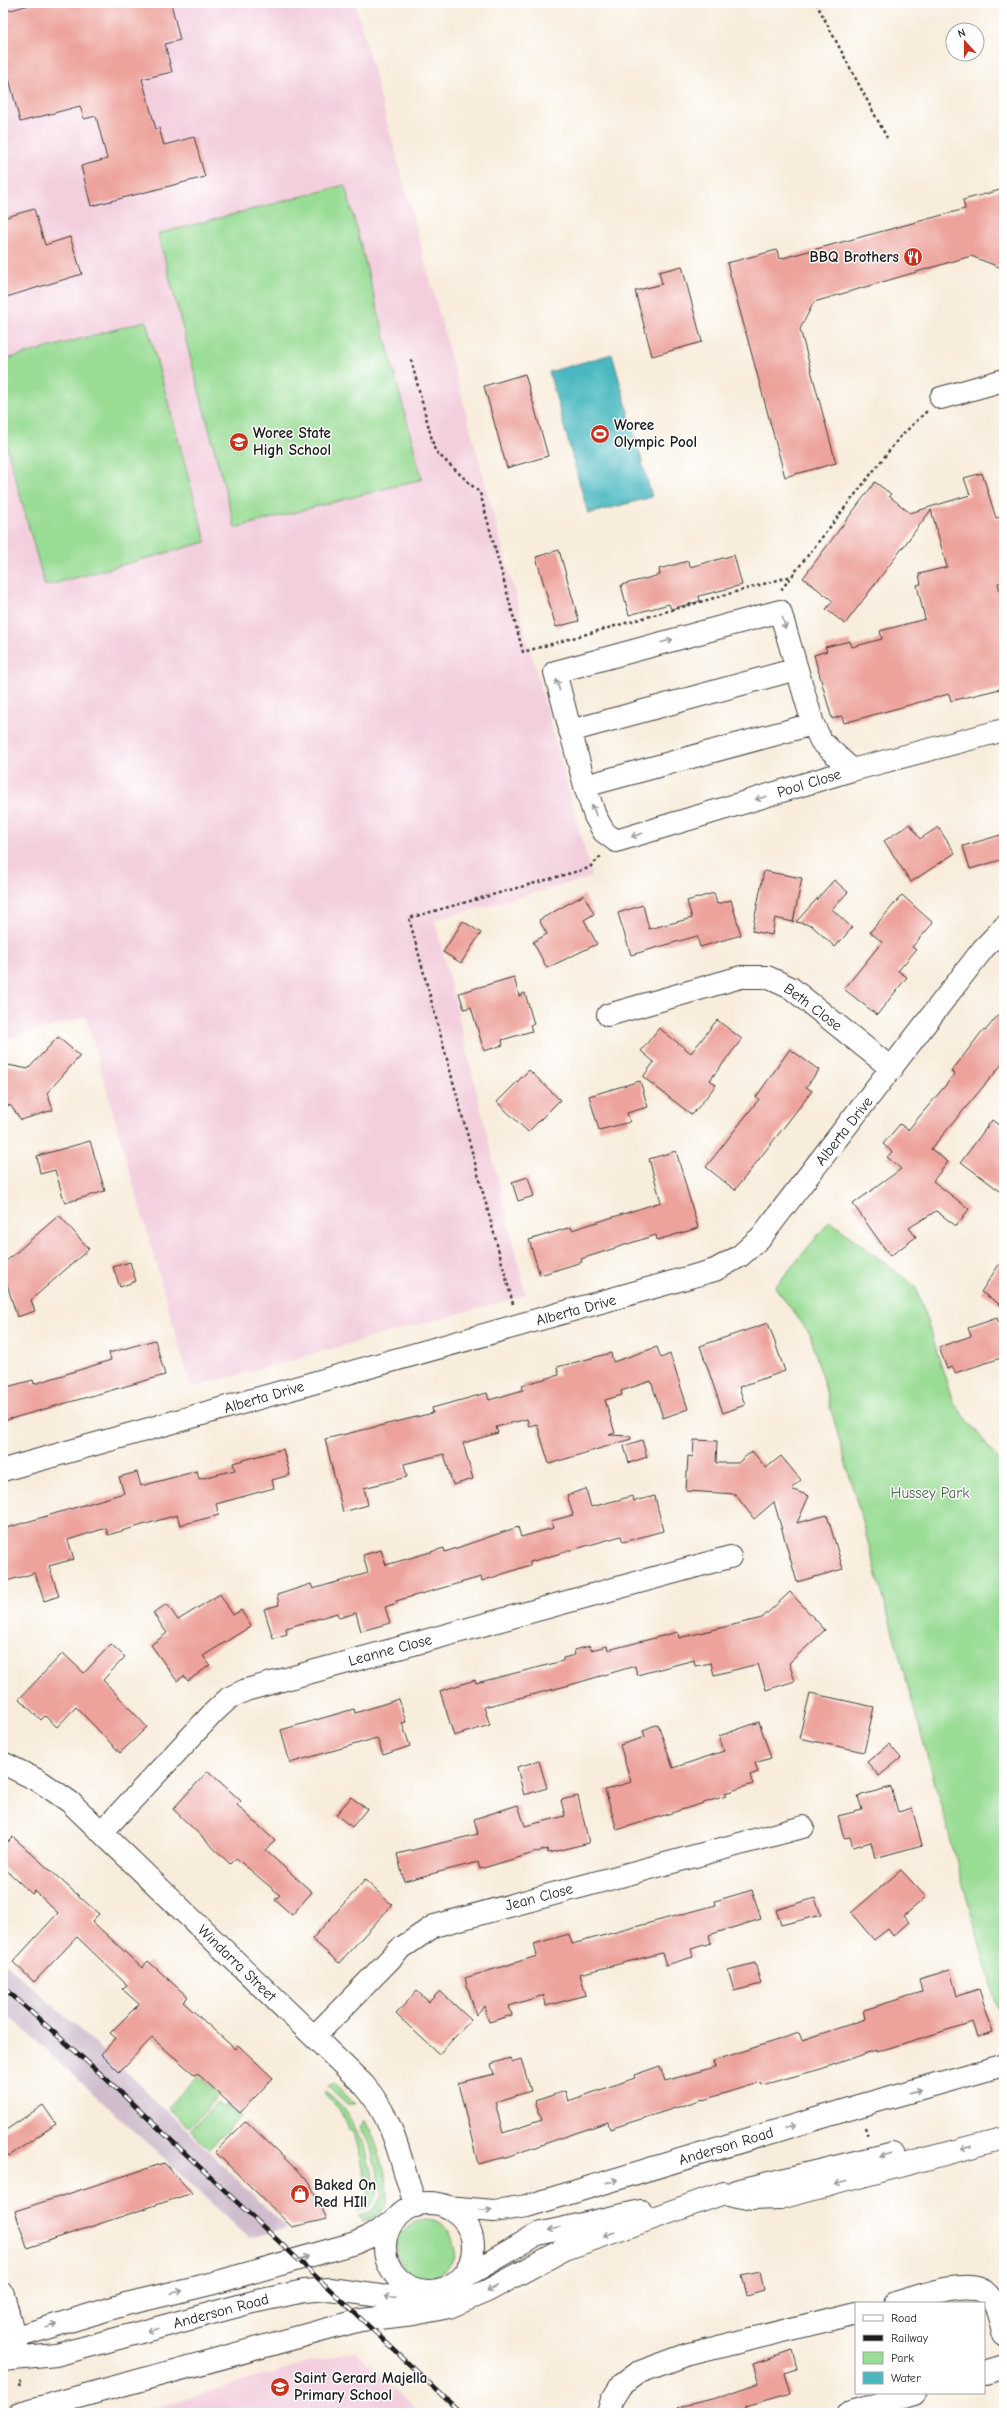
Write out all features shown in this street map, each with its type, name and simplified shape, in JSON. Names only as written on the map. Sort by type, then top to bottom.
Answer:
[{"type":"street","points":[[941,398],[1004,380]]},
{"type":"street","points":[[616,841],[604,832],[585,786],[555,672],[780,611],[812,724],[820,741],[852,770]]},
{"type":"street","points":[[570,731],[797,669]]},
{"type":"street","points":[[585,786],[812,724]]},
{"type":"street","name":"Pool Close","points":[[616,841],[852,770],[1004,730]]},
{"type":"street","name":"Alberta Drive","points":[[3,1470],[692,1278],[715,1270],[740,1256],[761,1237],[983,949],[1004,927]]},
{"type":"street","name":"Beth Close","points":[[608,1015],[741,977],[767,977],[791,988],[892,1069]]},
{"type":"street","name":"Leanne Close","points":[[102,1832],[214,1712],[229,1698],[246,1690],[730,1557]]},
{"type":"street","name":"Windarra Street","points":[[3,1763],[41,1782],[70,1802],[361,2082],[385,2112],[395,2135],[407,2182],[416,2206]]},
{"type":"street","name":"Jean Close","points":[[314,2037],[400,1949],[434,1926],[803,1827]]},
{"type":"street","name":"Anderson Road","points":[[447,2208],[494,2210],[528,2206],[852,2108],[1004,2066]]},
{"type":"street","name":"Anderson Road","points":[[12,2360],[56,2355],[253,2302],[304,2291],[330,2289],[380,2296],[419,2296],[448,2286],[526,2240],[549,2230],[826,2170],[1004,2122]]},
{"type":"street","points":[[19,2413],[348,2323],[373,2318],[414,2314],[449,2307],[480,2294],[571,2247],[724,2193],[752,2199],[780,2198],[1004,2138]]},
{"type":"street","points":[[432,2204],[447,2208],[462,2219],[469,2230],[472,2243],[471,2256],[467,2268],[448,2286],[430,2291],[414,2288],[399,2280],[392,2272],[387,2262],[385,2245],[389,2229],[404,2211],[416,2206],[432,2204]]},
{"type":"street","name":"Anderson Road","points":[[9,2339],[355,2243],[371,2236],[395,2220]]},
{"type":"street","points":[[899,2302],[965,2286],[984,2291],[994,2305],[1004,2335]]},
{"type":"street","points":[[3,2294],[12,2360]]},
{"type":"street","points":[[608,2413],[612,2400],[622,2384],[637,2373],[686,2355],[855,2313]]},
{"type":"street","points":[[985,2372],[1004,2366]]},
{"type":"street","points":[[848,2413],[912,2394]]},
{"type":"path","points":[[816,3],[887,138]]},
{"type":"path","points":[[411,360],[435,451],[480,493],[523,652],[792,576]]},
{"type":"path","points":[[780,611],[781,591],[792,576],[898,438],[941,398]]},
{"type":"path","points":[[519,1326],[408,918],[589,868],[616,841]]},
{"type":"path","points":[[864,2124],[869,2140]]},
{"type":"shaded area","name":"Woree State High School","points":[[3,3],[292,3],[294,8],[310,3],[355,3],[592,877],[435,920],[526,1295],[191,1388],[86,1017],[3,1040]]},
{"type":"shaded area","points":[[3,1961],[130,2075],[287,2228],[249,2238],[3,2010]]},
{"type":"shaded area","name":"Saint Gerard Majella Primary School","points":[[355,2351],[420,2413],[137,2413],[309,2362]]},
{"type":"green space","points":[[345,185],[422,479],[235,528],[158,234]]},
{"type":"green space","points":[[146,321],[206,542],[45,586],[3,433],[3,360]]},
{"type":"green space","name":"Hussey Park","points":[[830,1221],[916,1287],[953,1402],[1004,1466],[1004,2032],[810,1334],[775,1287]]},
{"type":"green space","points":[[223,2049],[225,2050],[202,2078],[218,2095],[189,2128],[168,2108]]},
{"type":"green space","points":[[334,2083],[355,2104],[347,2104],[328,2086]]},
{"type":"green space","points":[[325,2090],[342,2106],[364,2143],[377,2194],[369,2208],[357,2211],[369,2192],[354,2131],[348,2129],[339,2109],[325,2094]]},
{"type":"green space","points":[[217,2102],[223,2107],[226,2104],[241,2116],[209,2149],[191,2130]]},
{"type":"green space","points":[[365,2120],[374,2138],[382,2163],[387,2188],[387,2199],[385,2207],[381,2213],[363,2222],[358,2217],[372,2212],[382,2194],[370,2144],[360,2127]]},
{"type":"green space","points":[[426,2220],[437,2222],[450,2233],[453,2238],[455,2249],[453,2260],[442,2273],[437,2276],[426,2278],[415,2276],[402,2265],[399,2260],[397,2249],[399,2238],[410,2225],[415,2222]]},
{"type":"water","name":"Woree Olympic Pool","points":[[612,354],[652,497],[588,514],[549,372]]},
{"type":"building","points":[[37,3],[171,3],[180,40],[165,44],[172,72],[142,79],[156,129],[159,128],[164,145],[194,137],[205,177],[91,206],[81,166],[107,159],[96,116],[84,119],[80,106],[20,122],[3,54],[3,12]]},
{"type":"building","points":[[1004,189],[1004,269],[971,256],[814,302],[800,329],[836,463],[785,477],[727,263],[777,250],[779,259],[965,209],[963,200]]},
{"type":"building","points":[[34,209],[45,245],[70,237],[82,274],[3,298],[3,218]]},
{"type":"building","points":[[682,266],[702,342],[652,356],[635,291],[662,284],[659,272]]},
{"type":"building","points":[[525,374],[548,456],[507,468],[484,386]]},
{"type":"building","points":[[982,473],[996,518],[1004,516],[1004,582],[998,583],[1004,608],[1004,688],[951,701],[949,694],[844,723],[842,716],[832,719],[814,655],[827,651],[825,647],[850,641],[852,647],[882,639],[880,631],[925,619],[917,585],[921,584],[919,574],[947,567],[931,510],[845,624],[826,609],[833,601],[803,578],[875,482],[891,494],[889,496],[910,513],[970,495],[964,478]]},
{"type":"building","points":[[559,550],[579,621],[556,627],[536,557]]},
{"type":"building","points":[[734,555],[742,585],[699,596],[700,601],[671,609],[669,604],[629,615],[621,585],[660,575],[659,569],[688,561],[690,567]]},
{"type":"building","points":[[910,824],[920,839],[938,827],[955,853],[911,882],[884,841]]},
{"type":"building","points":[[1004,834],[1004,859],[970,869],[963,846]]},
{"type":"building","points":[[764,871],[802,878],[793,922],[775,918],[772,935],[752,931]]},
{"type":"building","points":[[834,880],[848,892],[832,909],[852,928],[835,947],[811,925],[796,922]]},
{"type":"building","points":[[714,893],[717,904],[731,900],[741,935],[700,947],[697,936],[631,955],[618,913],[643,905],[649,929],[692,918],[687,901]]},
{"type":"building","points":[[584,895],[594,914],[584,920],[597,944],[547,968],[533,942],[547,934],[539,920]]},
{"type":"building","points":[[902,895],[933,923],[912,947],[916,950],[898,971],[907,977],[877,1015],[844,989],[882,942],[870,932]]},
{"type":"building","points":[[463,921],[481,933],[461,963],[443,952]]},
{"type":"building","points":[[514,977],[519,996],[525,993],[534,1024],[530,1025],[532,1031],[502,1040],[503,1045],[484,1051],[471,1007],[464,1009],[459,993]]},
{"type":"building","points":[[1004,1008],[1004,1062],[931,1149],[948,1162],[933,1181],[969,1209],[956,1226],[936,1211],[909,1228],[916,1237],[890,1256],[853,1204],[901,1169],[887,1157],[892,1152],[883,1144],[900,1124],[908,1130],[955,1074],[951,1072],[983,1030],[985,1031]]},
{"type":"building","points":[[717,1020],[742,1039],[710,1080],[716,1085],[692,1115],[643,1077],[654,1062],[641,1051],[659,1028],[691,1053]]},
{"type":"building","points":[[58,1037],[80,1056],[47,1093],[53,1110],[21,1120],[11,1106],[3,1104],[3,1064],[28,1069]]},
{"type":"building","points":[[790,1049],[819,1070],[806,1087],[812,1091],[735,1190],[706,1167],[759,1099],[756,1097]]},
{"type":"building","points":[[529,1070],[560,1100],[528,1132],[497,1102]]},
{"type":"building","points":[[640,1081],[648,1107],[627,1113],[630,1122],[599,1130],[589,1096]]},
{"type":"building","points":[[992,1120],[1004,1129],[1004,1194],[961,1162]]},
{"type":"building","points":[[90,1141],[105,1191],[65,1203],[55,1170],[40,1174],[37,1156]]},
{"type":"building","points":[[676,1151],[698,1228],[657,1240],[656,1235],[581,1259],[582,1262],[540,1275],[529,1240],[571,1227],[572,1230],[661,1202],[649,1159]]},
{"type":"building","points":[[528,1177],[534,1196],[518,1201],[512,1182]]},
{"type":"building","points":[[59,1215],[89,1249],[31,1300],[35,1311],[17,1317],[6,1281],[3,1282],[3,1264]]},
{"type":"building","points":[[1004,1257],[1004,1307],[981,1292]]},
{"type":"building","points":[[130,1262],[136,1281],[120,1287],[113,1267]]},
{"type":"building","points":[[997,1318],[1004,1340],[1004,1357],[955,1373],[953,1367],[947,1369],[939,1347],[971,1336],[968,1328]]},
{"type":"building","points":[[768,1323],[785,1371],[739,1387],[745,1405],[723,1413],[700,1346]]},
{"type":"building","points":[[155,1340],[165,1375],[3,1421],[3,1388],[33,1380],[34,1384],[111,1360],[109,1353]]},
{"type":"building","points":[[657,1347],[661,1358],[670,1354],[688,1409],[663,1418],[651,1381],[621,1391],[622,1395],[605,1400],[615,1433],[609,1435],[630,1436],[631,1439],[549,1464],[537,1424],[529,1426],[527,1419],[496,1427],[498,1433],[463,1443],[473,1479],[453,1485],[444,1454],[404,1464],[407,1477],[364,1488],[368,1505],[343,1512],[325,1439],[433,1413],[432,1408],[487,1393],[489,1400],[523,1390],[522,1385],[559,1375],[557,1367],[611,1353],[613,1362]]},
{"type":"building","points":[[642,1440],[647,1457],[629,1463],[624,1446]]},
{"type":"building","points":[[694,1440],[717,1441],[716,1463],[738,1463],[752,1451],[766,1468],[781,1456],[801,1480],[791,1489],[809,1496],[797,1523],[827,1515],[843,1569],[797,1582],[774,1502],[754,1519],[735,1494],[686,1491],[688,1456],[693,1457]]},
{"type":"building","points":[[283,1449],[290,1475],[272,1480],[274,1488],[216,1504],[219,1515],[180,1525],[177,1515],[108,1535],[106,1528],[68,1540],[74,1559],[49,1566],[59,1596],[44,1601],[35,1573],[3,1582],[3,1529],[124,1493],[119,1477],[137,1472],[141,1486],[197,1471],[199,1479],[235,1470],[233,1463]]},
{"type":"building","points":[[586,1489],[591,1507],[633,1496],[634,1501],[655,1496],[663,1531],[623,1542],[621,1536],[530,1562],[530,1565],[482,1581],[481,1577],[396,1601],[397,1603],[385,1607],[390,1623],[361,1631],[356,1613],[339,1618],[337,1613],[286,1628],[287,1634],[273,1638],[264,1609],[279,1605],[277,1595],[311,1584],[313,1589],[368,1573],[363,1555],[381,1550],[386,1565],[444,1548],[445,1552],[518,1527],[521,1537],[553,1528],[551,1521],[573,1515],[567,1495]]},
{"type":"building","points":[[790,1592],[825,1630],[789,1663],[795,1681],[766,1690],[758,1664],[714,1675],[711,1663],[695,1666],[694,1660],[637,1675],[635,1666],[570,1685],[484,1707],[490,1725],[454,1736],[440,1691],[475,1680],[476,1683],[563,1661],[563,1658],[575,1655],[574,1650],[590,1646],[591,1650],[607,1646],[608,1650],[678,1632],[679,1638],[762,1618]]},
{"type":"building","points":[[220,1594],[233,1615],[241,1610],[251,1626],[203,1656],[210,1665],[188,1681],[184,1676],[177,1681],[151,1645],[167,1633],[153,1613],[167,1604],[178,1620]]},
{"type":"building","points":[[111,1644],[125,1657],[103,1680],[147,1727],[120,1753],[76,1707],[57,1727],[45,1716],[41,1720],[19,1699],[63,1653],[84,1673]]},
{"type":"building","points":[[810,1693],[874,1707],[864,1752],[799,1738]]},
{"type":"building","points":[[399,1699],[406,1722],[402,1723],[410,1746],[383,1755],[377,1738],[290,1763],[281,1730],[354,1709],[355,1713]]},
{"type":"building","points":[[759,1722],[771,1758],[755,1763],[758,1772],[750,1775],[753,1784],[725,1793],[726,1796],[617,1830],[605,1790],[631,1782],[620,1745],[645,1737],[643,1730],[658,1724],[673,1768],[724,1751],[719,1736]]},
{"type":"building","points":[[889,1744],[901,1758],[879,1776],[867,1762]]},
{"type":"building","points":[[539,1761],[547,1788],[524,1795],[517,1767]]},
{"type":"building","points":[[208,1771],[241,1801],[237,1805],[275,1841],[265,1850],[312,1892],[292,1915],[275,1900],[280,1895],[236,1858],[230,1864],[173,1809]]},
{"type":"building","points":[[891,1787],[898,1812],[912,1808],[922,1845],[875,1858],[871,1842],[853,1847],[850,1837],[844,1838],[838,1816],[862,1810],[858,1796]]},
{"type":"building","points":[[578,1796],[589,1843],[548,1853],[547,1849],[480,1869],[478,1862],[404,1881],[397,1854],[478,1834],[474,1819],[518,1805],[525,1826],[565,1816],[561,1800]]},
{"type":"building","points":[[351,1797],[367,1809],[352,1827],[336,1815]]},
{"type":"building","points":[[13,1837],[99,1914],[92,1921],[142,1968],[148,1961],[188,1997],[183,2002],[235,2049],[238,2045],[273,2078],[240,2113],[197,2073],[195,2075],[152,2038],[119,2072],[101,2054],[116,2038],[110,2033],[139,2004],[122,1989],[127,1985],[77,1937],[34,1982],[13,1962],[58,1913],[35,1891],[32,1894],[3,1867],[3,1847]]},
{"type":"building","points":[[901,1870],[926,1897],[904,1916],[909,1922],[893,1936],[888,1929],[874,1940],[851,1913]]},
{"type":"building","points":[[365,1880],[392,1905],[339,1963],[312,1939]]},
{"type":"building","points":[[752,1890],[761,1919],[709,1935],[711,1943],[691,1949],[693,1957],[666,1965],[662,1953],[580,1974],[586,1995],[546,2006],[544,1995],[509,2006],[512,2015],[489,2022],[484,2006],[476,2015],[465,1978],[537,1956],[534,1944],[569,1934],[572,1944],[716,1905],[715,1901]]},
{"type":"building","points":[[815,1898],[821,1915],[781,1925],[776,1910]]},
{"type":"building","points":[[755,1963],[761,1984],[734,1991],[728,1970]]},
{"type":"building","points":[[950,1970],[957,1996],[979,1989],[993,2032],[978,2037],[973,2022],[876,2052],[876,2050],[821,2069],[762,2085],[761,2082],[703,2099],[610,2129],[608,2122],[506,2157],[478,2164],[458,2083],[494,2074],[491,2064],[510,2058],[512,2062],[521,2059],[531,2091],[495,2102],[503,2133],[542,2120],[535,2101],[565,2091],[568,2101],[635,2078],[634,2075],[660,2066],[665,2081],[715,2067],[713,2061],[799,2033],[802,2040],[866,2019],[864,2010],[922,1992],[919,1979]]},
{"type":"building","points":[[417,1991],[429,2002],[440,1991],[471,2020],[439,2054],[396,2014]]},
{"type":"building","points":[[43,2105],[56,2124],[9,2156],[3,2148],[3,2132]]},
{"type":"building","points":[[246,2121],[309,2182],[327,2219],[292,2227],[215,2152]]},
{"type":"building","points":[[164,2163],[192,2193],[27,2248],[15,2211]]},
{"type":"building","points":[[760,2272],[764,2290],[747,2295],[742,2276]]},
{"type":"building","points":[[792,2351],[797,2369],[785,2373],[791,2394],[745,2407],[747,2413],[679,2413],[679,2407],[716,2398],[759,2383],[753,2364]]},
{"type":"railway","points":[[3,1987],[103,2076],[461,2413]]},
{"type":"place","name":"BBQ Brothers","points":[[913,257]]},
{"type":"place","name":"Woree Olympic Pool","points":[[600,434]]},
{"type":"place","name":"Woree State High School","points":[[239,442]]},
{"type":"place","name":"Baked On Red HIll","points":[[300,2194]]},
{"type":"place","name":"Saint Gerard Majella Primary School","points":[[280,2387]]}]
